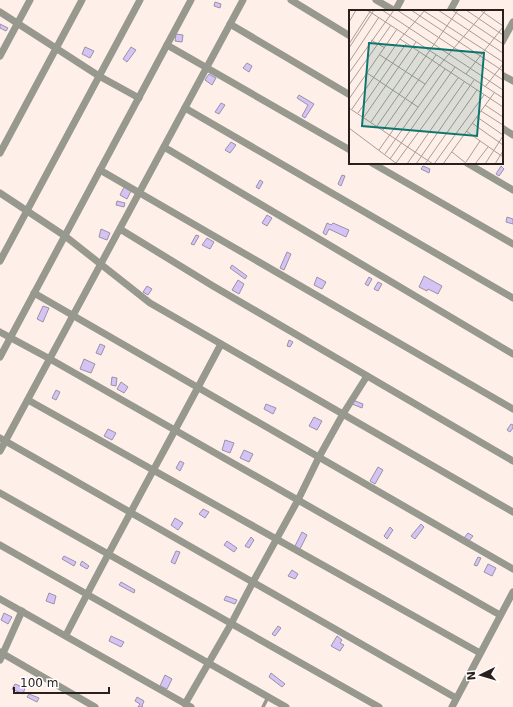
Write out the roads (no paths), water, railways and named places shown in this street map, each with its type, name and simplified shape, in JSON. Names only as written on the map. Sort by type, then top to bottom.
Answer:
[{"type":"street","points":[[0,56],[30,0]]},
{"type":"street","points":[[0,153],[82,0]]},
{"type":"street","points":[[0,261],[140,0]]},
{"type":"street","points":[[0,357],[191,0]]},
{"type":"street","points":[[0,451],[3,440],[28,400],[244,0]]},
{"type":"street","points":[[290,0],[349,35]]},
{"type":"street","points":[[376,0],[393,10]]},
{"type":"street","points":[[396,10],[401,0]]},
{"type":"street","points":[[451,10],[456,0]]},
{"type":"street","points":[[0,12],[99,76],[139,98]]},
{"type":"street","points":[[503,40],[513,22]]},
{"type":"street","points":[[230,24],[349,93]]},
{"type":"street","points":[[167,45],[349,149]]},
{"type":"street","points":[[503,76],[513,81]]},
{"type":"street","points":[[185,108],[513,298]]},
{"type":"street","points":[[503,129],[513,135]]},
{"type":"street","points":[[164,147],[513,354]]},
{"type":"street","points":[[374,164],[513,244]]},
{"type":"street","points":[[469,164],[513,190]]},
{"type":"street","points":[[100,170],[513,409]]},
{"type":"street","points":[[0,193],[26,212],[65,236],[150,302],[513,512]]},
{"type":"street","points":[[120,229],[213,286],[513,461]]},
{"type":"street","points":[[34,294],[513,569]]},
{"type":"street","points":[[0,332],[176,430],[500,615]]},
{"type":"street","points":[[66,635],[153,470],[222,344]]},
{"type":"street","points":[[0,598],[188,705],[252,582],[298,500],[319,457],[343,414],[367,376]]},
{"type":"street","points":[[28,400],[480,653]]},
{"type":"street","points":[[3,440],[456,698]]},
{"type":"street","points":[[0,492],[379,707]]},
{"type":"street","points":[[0,545],[286,707]]},
{"type":"street","points":[[452,707],[513,592]]},
{"type":"street","points":[[22,611],[1,655],[95,707]]},
{"type":"lane","points":[[263,707],[268,696]]}]
